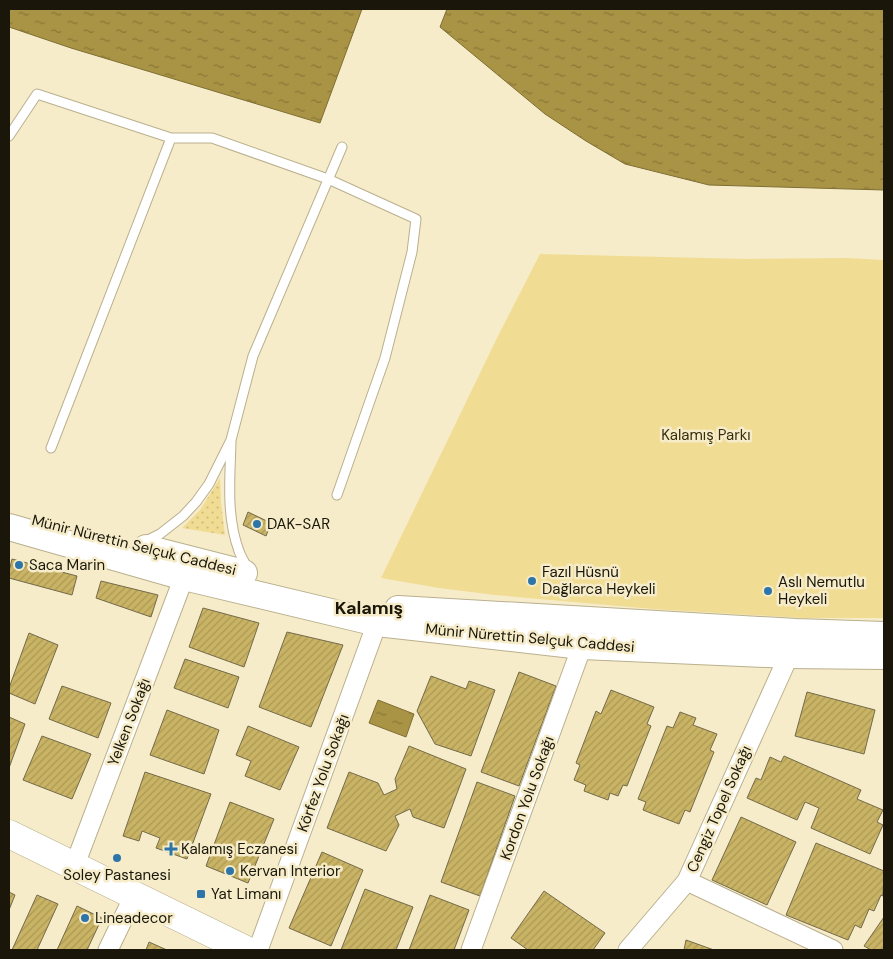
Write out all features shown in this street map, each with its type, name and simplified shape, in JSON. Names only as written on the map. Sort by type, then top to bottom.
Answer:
[{"type":"main road","points":[[9,834],[246,950]]},
{"type":"street","name":"Münir Nürettin Selçuk Caddesi","points":[[9,513],[359,603],[396,609],[884,635]]},
{"type":"street","name":"Münir Nürettin Selçuk Caddesi","points":[[9,526],[184,577],[378,623],[582,646],[789,655],[884,656]]},
{"type":"street","name":"Yelken Sokağı","points":[[74,867],[184,577]]},
{"type":"street","name":"Körfez Yolu Sokağı","points":[[258,950],[378,623]]},
{"type":"street","name":"Kordon Yolu Sokağı","points":[[471,950],[582,646]]},
{"type":"street","name":"Cengiz Topel Sokağı","points":[[628,950],[687,881],[789,655]]},
{"type":"street","points":[[687,881],[833,950]]},
{"type":"street","points":[[108,950],[134,896]]},
{"type":"lane","points":[[9,136],[37,94],[171,138],[212,138],[328,179],[416,219],[412,252],[385,358],[337,495]]},
{"type":"lane","points":[[51,448],[171,138]]},
{"type":"lane","points":[[138,546],[160,534],[183,516],[209,484],[231,440],[253,356],[342,146]]},
{"type":"lane","points":[[231,440],[229,494],[231,519],[239,552],[251,575]]},
{"type":"green space","name":"Kalamış Parkı","points":[[540,254],[884,260],[884,618],[803,618],[653,609],[495,595],[381,578],[497,338]]},
{"type":"green space","points":[[220,478],[225,535],[182,528],[200,510]]},
{"type":"water","points":[[9,9],[362,9],[320,123],[71,48],[9,27]]},
{"type":"water","points":[[447,9],[884,9],[884,190],[709,185],[625,164],[545,114],[440,27]]},
{"type":"water","points":[[378,700],[414,714],[406,737],[369,723]]},
{"type":"building","name":"DAK-SAR","points":[[248,512],[271,523],[266,536],[243,525]]},
{"type":"building","points":[[12,559],[77,576],[72,595],[9,578]]},
{"type":"building","points":[[101,581],[158,595],[151,617],[96,598]]},
{"type":"building","points":[[203,608],[259,623],[244,667],[189,647]]},
{"type":"building","points":[[287,632],[343,645],[311,727],[259,707]]},
{"type":"building","points":[[29,633],[58,645],[35,704],[9,693],[9,688]]},
{"type":"building","points":[[185,659],[239,677],[228,708],[174,688]]},
{"type":"building","points":[[519,672],[556,686],[519,786],[481,772]]},
{"type":"building","points":[[431,676],[466,689],[469,681],[495,690],[471,756],[435,744],[417,711]]},
{"type":"building","points":[[62,686],[111,703],[98,738],[49,719]]},
{"type":"building","points":[[611,690],[654,707],[647,724],[651,726],[627,786],[623,785],[618,796],[610,793],[608,800],[584,791],[586,785],[574,780],[580,765],[576,763],[596,711],[601,714]]},
{"type":"building","points":[[807,692],[875,710],[864,754],[795,736]]},
{"type":"building","points":[[167,710],[219,730],[204,774],[150,755]]},
{"type":"building","points":[[680,712],[696,718],[693,725],[717,734],[710,750],[714,752],[690,812],[685,810],[679,824],[643,810],[646,802],[638,799],[667,726],[673,728]]},
{"type":"building","points":[[9,717],[25,724],[9,768]]},
{"type":"building","points":[[248,726],[299,747],[280,790],[245,776],[251,761],[236,755]]},
{"type":"building","points":[[42,736],[91,754],[72,799],[23,780]]},
{"type":"building","points":[[409,746],[466,769],[444,828],[413,817],[410,809],[395,816],[399,825],[386,851],[327,828],[349,772],[378,783],[384,795],[397,789],[395,779]]},
{"type":"building","points":[[784,756],[861,790],[857,799],[883,810],[877,822],[883,825],[870,854],[811,828],[819,808],[805,802],[797,820],[747,798],[756,778],[761,780],[770,757],[781,762]]},
{"type":"building","points":[[145,772],[211,794],[187,859],[156,848],[160,838],[142,831],[139,841],[123,836]]},
{"type":"building","points":[[477,782],[515,796],[480,896],[441,882]]},
{"type":"building","points":[[230,802],[274,819],[248,883],[206,866]]},
{"type":"building","points":[[741,817],[796,842],[767,905],[712,880]]},
{"type":"building","points":[[816,843],[884,871],[883,896],[881,895],[874,911],[869,909],[861,928],[855,925],[848,940],[786,915]]},
{"type":"building","points":[[322,852],[363,870],[331,946],[289,928]]},
{"type":"building","points":[[365,889],[413,907],[396,950],[341,950]]},
{"type":"building","points":[[544,891],[605,933],[593,950],[528,950],[511,938]]},
{"type":"building","points":[[9,892],[15,895],[9,910]]},
{"type":"building","points":[[37,895],[58,904],[37,950],[12,950]]},
{"type":"building","points":[[430,895],[469,910],[454,950],[409,950]]},
{"type":"building","points":[[77,906],[102,918],[87,950],[57,950]]},
{"type":"building","points":[[884,917],[884,950],[871,950],[864,946]]},
{"type":"building","points":[[686,940],[714,950],[684,950]]},
{"type":"building","points":[[149,942],[167,950],[146,950]]},
{"type":"place","name":"DAK-SAR","points":[[257,524]]},
{"type":"place","name":"Saca Marin","points":[[19,565]]},
{"type":"place","name":"Fazıl Hüsnü Dağlarca Heykeli","points":[[532,581]]},
{"type":"place","name":"Aslı Nemutlu Heykeli","points":[[768,591]]},
{"type":"place","name":"Kalamış Eczanesi","points":[[171,849]]},
{"type":"place","name":"Soley Pastanesi","points":[[117,858]]},
{"type":"place","name":"Kervan Interior","points":[[230,871]]},
{"type":"place","name":"Yat Limanı","points":[[201,894]]},
{"type":"place","name":"Lineadecor","points":[[85,918]]},
{"type":"district","name":"Kalamış","points":[[369,608]]}]
